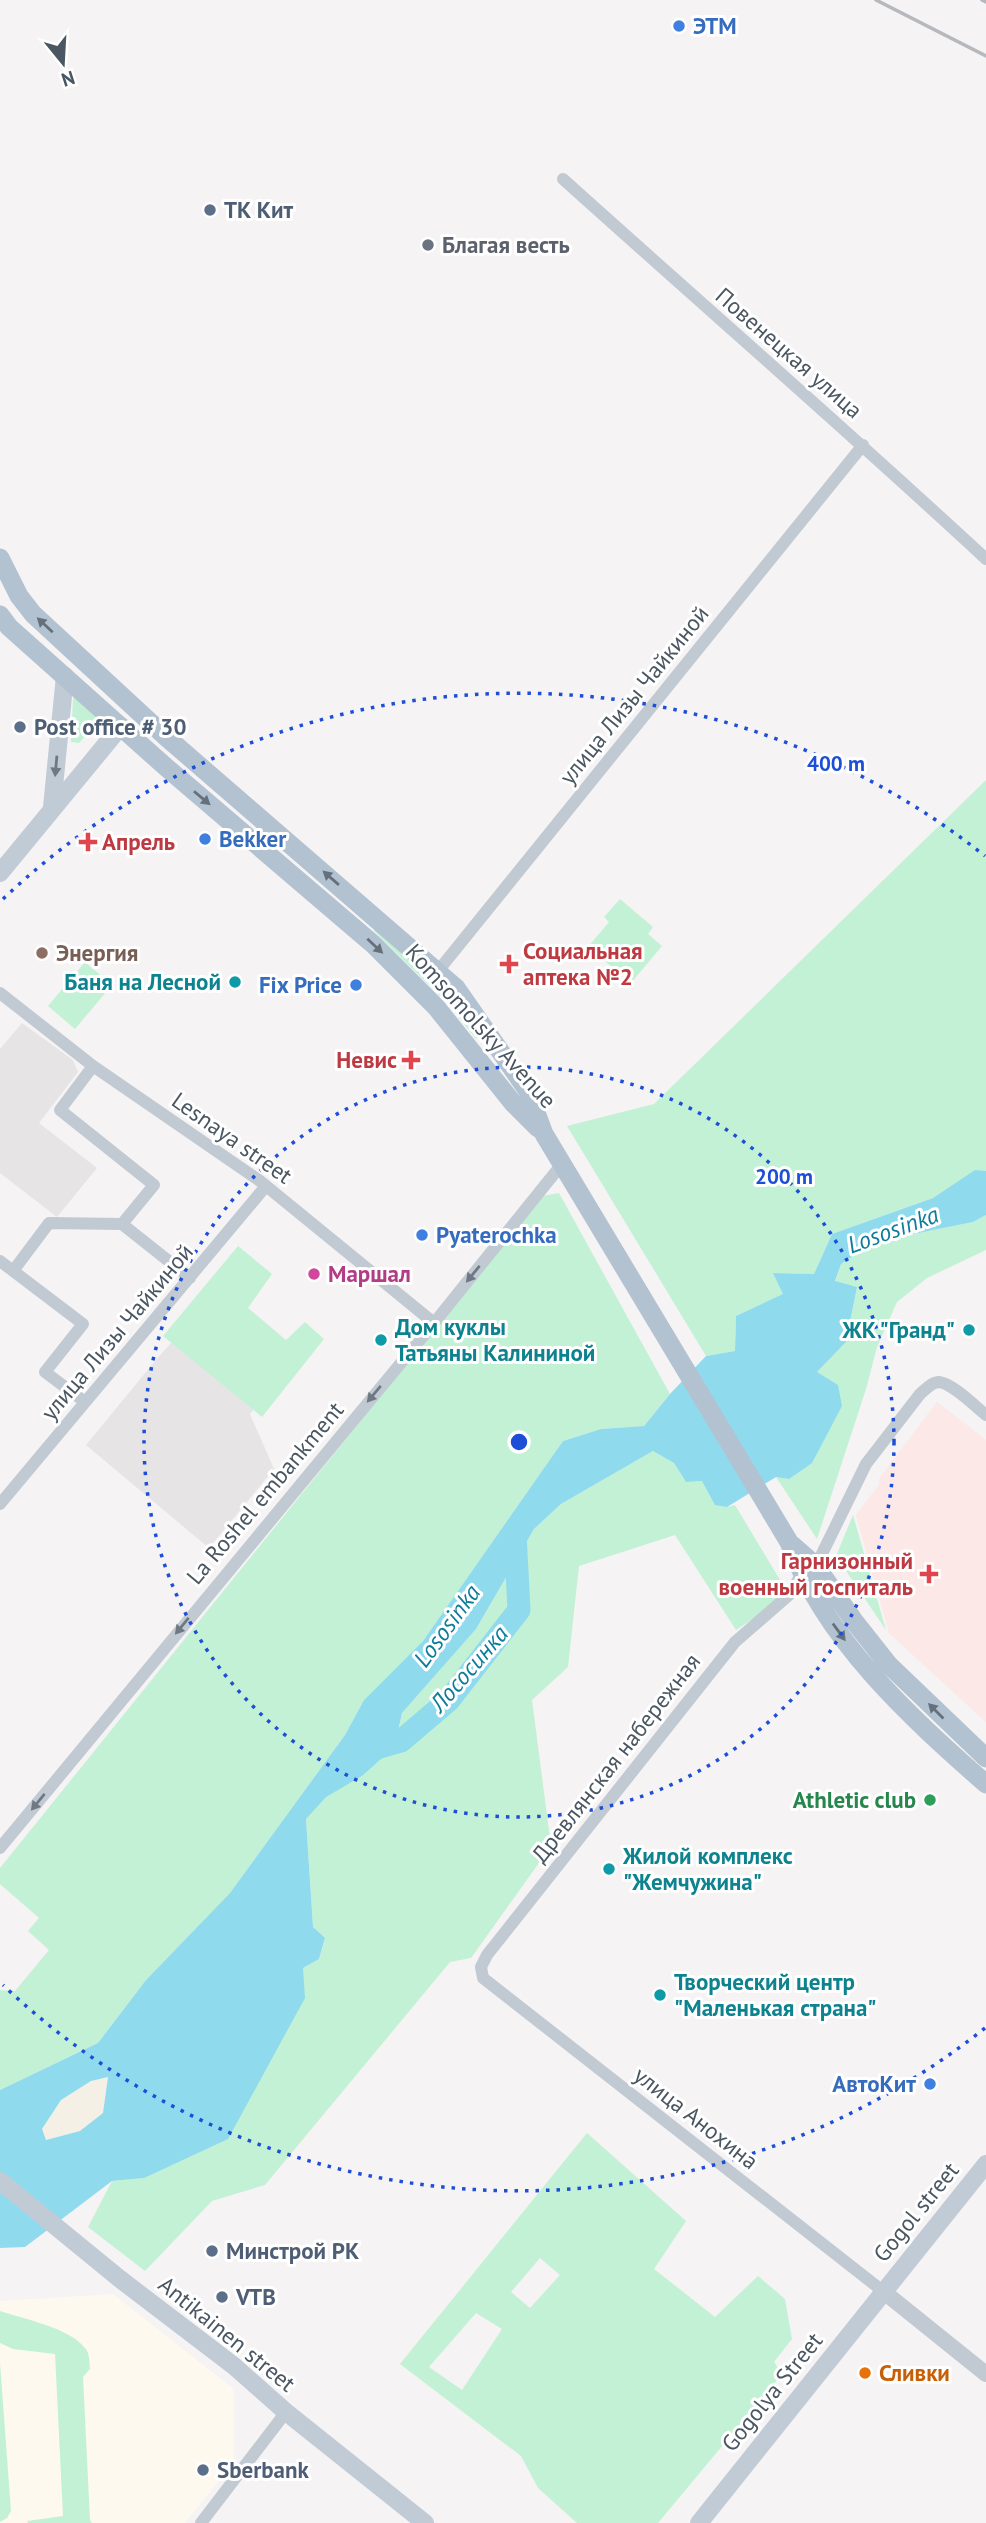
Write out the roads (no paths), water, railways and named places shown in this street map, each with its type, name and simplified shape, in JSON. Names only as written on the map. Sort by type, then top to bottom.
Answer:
[{"type":"main road","points":[[0,558],[19,596],[33,614],[136,710],[52,807],[0,873]]},
{"type":"main road","name":"Komsomolsky Avenue","points":[[0,615],[9,627],[121,726],[374,945],[436,1007],[513,1103],[544,1134]]},
{"type":"main road","points":[[52,807],[65,676]]},
{"type":"main road","name":"Komsomolsky Avenue","points":[[136,710],[456,988],[527,1091],[544,1134],[808,1571]]},
{"type":"main road","points":[[808,1571],[854,1621],[888,1664],[986,1758]]},
{"type":"main road","points":[[808,1571],[837,1630],[874,1676],[986,1784]]},
{"type":"main road","name":"Gogol street","points":[[884,2291],[986,2164]]},
{"type":"main road","name":"Antikainen street","points":[[0,2181],[120,2279],[234,2366],[286,2412],[425,2523]]},
{"type":"main road","name":"Gogolya Street","points":[[698,2523],[884,2291]]},
{"type":"street","name":"Повенецкая улица","points":[[563,180],[816,407],[863,445],[986,559]]},
{"type":"street","name":"улица Лизы Чайкиной","points":[[438,971],[863,445]]},
{"type":"street","name":"Lesnaya street","points":[[0,993],[93,1066],[266,1186],[434,1323]]},
{"type":"street","points":[[473,1053],[491,1037]]},
{"type":"street","points":[[93,1066],[60,1110],[154,1185],[122,1224]]},
{"type":"street","name":"La Roshel embankment","points":[[0,1847],[434,1323],[562,1164]]},
{"type":"street","name":"улица Лизы Чайкиной","points":[[0,1504],[266,1186]]},
{"type":"street","points":[[13,1271],[49,1223],[122,1224],[190,1278]]},
{"type":"street","points":[[0,1261],[83,1324],[45,1372],[85,1402]]},
{"type":"street","name":"Древлянская набережная","points":[[483,1978],[481,1967],[486,1955],[735,1642],[789,1595],[808,1571],[866,1464],[920,1394],[940,1382],[951,1387],[986,1415]]},
{"type":"street","name":"улица Анохина","points":[[483,1978],[884,2291]]},
{"type":"street","points":[[884,2291],[986,2374]]},
{"type":"street","points":[[202,2522],[286,2412]]},
{"type":"water","name":"Lososinka","points":[[975,1170],[986,1171],[986,1215],[973,1222],[874,1242],[841,1264],[835,1281],[857,1287],[846,1342],[817,1372],[838,1385],[842,1406],[812,1463],[789,1479],[776,1477],[727,1507],[715,1505],[702,1481],[686,1482],[674,1463],[653,1451],[561,1504],[534,1529],[476,1629],[402,1713],[397,1736],[401,1741],[362,1776],[326,1797],[306,1819],[313,1927],[325,1938],[319,1959],[303,1968],[305,1998],[228,2139],[144,2178],[112,2181],[25,2247],[0,2248],[0,2090],[98,2043],[146,1980],[230,1893],[345,1735],[364,1700],[423,1641],[563,1441],[601,1429],[644,1426],[706,1356],[735,1351],[736,1316],[783,1294],[773,1273],[814,1274],[832,1234],[933,1198]],"holes":[[[108,2077],[103,2113],[80,2131],[46,2140],[42,2129],[61,2100],[91,2081]]]},
{"type":"waterway","name":"Лососинка","points":[[373,1749],[401,1741],[449,1700],[519,1610],[515,1533]]},
{"type":"railway","points":[[876,0],[986,56]]},
{"type":"railway","points":[[982,0],[986,2]]},
{"type":"place","name":"ЭТМ","points":[[679,26]]},
{"type":"place","name":"ТК Кит","points":[[210,210]]},
{"type":"place","name":"Благая весть","points":[[428,245]]},
{"type":"place","name":"Post office # 30","points":[[20,727]]},
{"type":"place","name":"Bekker","points":[[205,839]]},
{"type":"place","name":"Апрель","points":[[88,842]]},
{"type":"place","name":"Энергия","points":[[42,953]]},
{"type":"place","name":"Социальная аптека №2","points":[[509,964]]},
{"type":"place","name":"Баня на Лесной","points":[[235,982]]},
{"type":"place","name":"Fix Price","points":[[356,985]]},
{"type":"place","name":"Невис","points":[[411,1060]]},
{"type":"place","name":"Pyaterochka","points":[[422,1235]]},
{"type":"place","name":"Маршал","points":[[314,1274]]},
{"type":"place","name":"ЖК \"Гранд\"","points":[[969,1330]]},
{"type":"place","name":"Дом куклы Татьяны Калининой","points":[[381,1340]]},
{"type":"place","name":"Гарнизонный военный госпиталь","points":[[929,1574]]},
{"type":"place","name":"Athletic club","points":[[930,1800]]},
{"type":"place","name":"Жилой комплекс \"Жемчужина\"","points":[[609,1869]]},
{"type":"place","name":"Творческий центр \"Маленькая страна\"","points":[[660,1995]]},
{"type":"place","name":"АвтоКит","points":[[930,2084]]},
{"type":"place","name":"Минстрой РК","points":[[212,2251]]},
{"type":"place","name":"VTB","points":[[222,2297]]},
{"type":"place","name":"Сливки","points":[[865,2373]]},
{"type":"place","name":"Sberbank","points":[[203,2470]]}]
